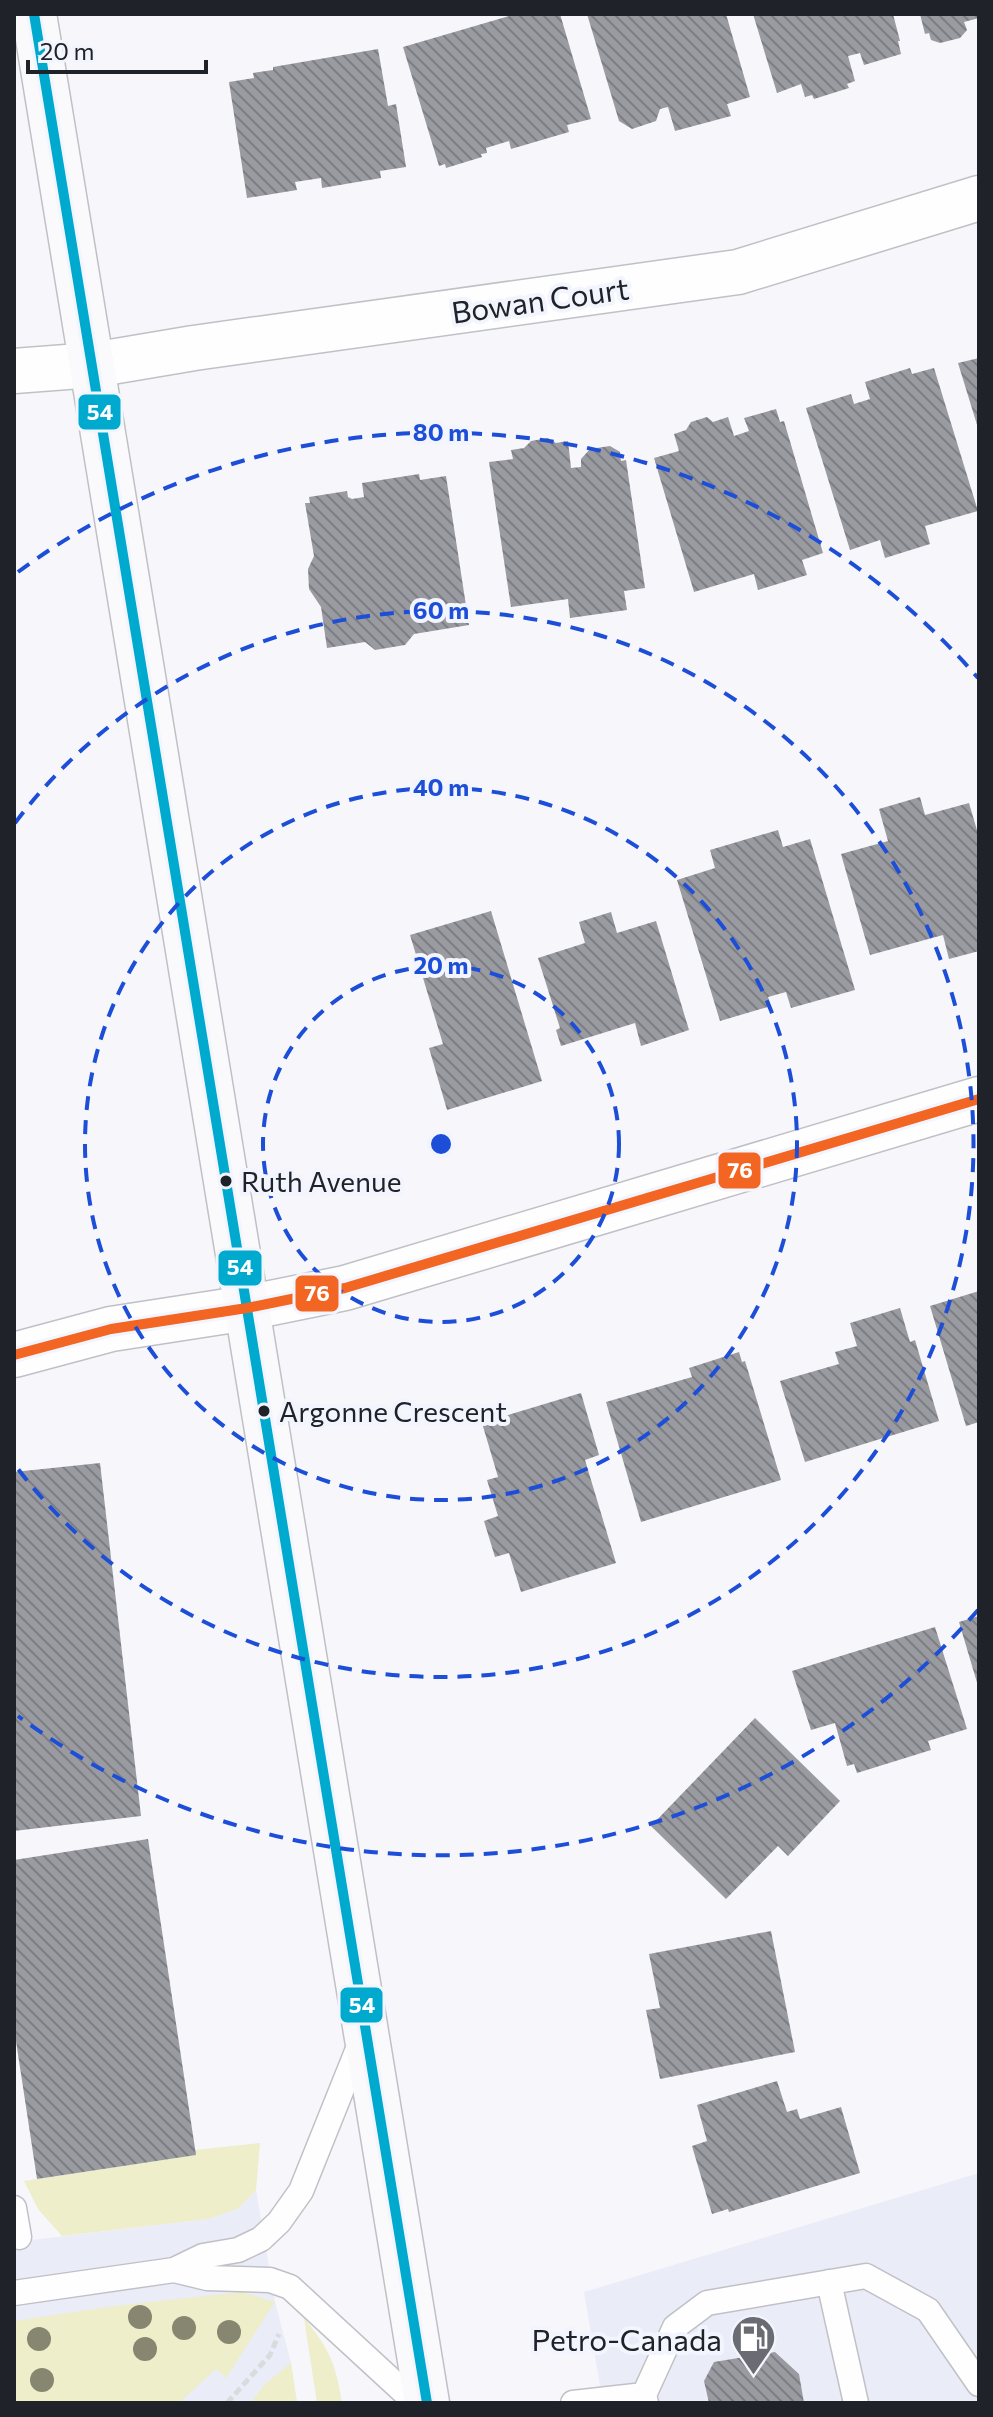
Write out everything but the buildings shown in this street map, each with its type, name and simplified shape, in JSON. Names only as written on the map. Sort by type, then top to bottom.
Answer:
[{"type":"main road","points":[[34,14],[427,2403]]},
{"type":"street","name":"Bowan Court","points":[[14,371],[93,365],[194,348],[738,272],[979,198]]},
{"type":"street","points":[[14,1355],[111,1329],[247,1308],[370,1281],[979,1099]]},
{"type":"lane","points":[[14,2293],[174,2270],[203,2256],[238,2250],[261,2239],[279,2222],[301,2191],[365,2029]]},
{"type":"lane","points":[[14,2208],[19,2237]]},
{"type":"lane","points":[[174,2270],[207,2278],[270,2280],[290,2287],[416,2403]]},
{"type":"lane","points":[[573,2403],[645,2399],[675,2327],[707,2303],[866,2276],[928,2310],[979,2384]]},
{"type":"lane","points":[[829,2282],[856,2403]]},
{"type":"path","points":[[227,2403],[270,2355],[282,2328]]},
{"type":"shaded area","points":[[979,2173],[979,2403],[603,2403],[584,2292]]},
{"type":"shaded area","points":[[256,2190],[275,2302],[291,2363],[297,2403],[14,2403],[14,2242],[209,2219],[239,2208]]},
{"type":"green space","points":[[260,2143],[256,2190],[239,2208],[209,2219],[62,2236],[38,2209],[24,2181],[195,2155],[195,2150]]},
{"type":"green space","points":[[242,2292],[275,2302],[226,2378],[216,2369],[179,2403],[14,2403],[14,2321]]},
{"type":"green space","points":[[304,2318],[330,2357],[342,2403],[317,2403]]},
{"type":"green space","points":[[291,2363],[297,2403],[251,2403],[264,2385]]},
{"type":"transit line","name":"54","points":[[34,14],[427,2403]]},
{"type":"transit line","name":"76","points":[[14,1355],[111,1329],[247,1308],[345,1288],[979,1099]]},
{"type":"place","name":"Ruth Avenue","points":[[226,1181]]},
{"type":"place","name":"Argonne Crescent","points":[[264,1411]]},
{"type":"place","name":"Petro-Canada","points":[[753,2377]]}]
